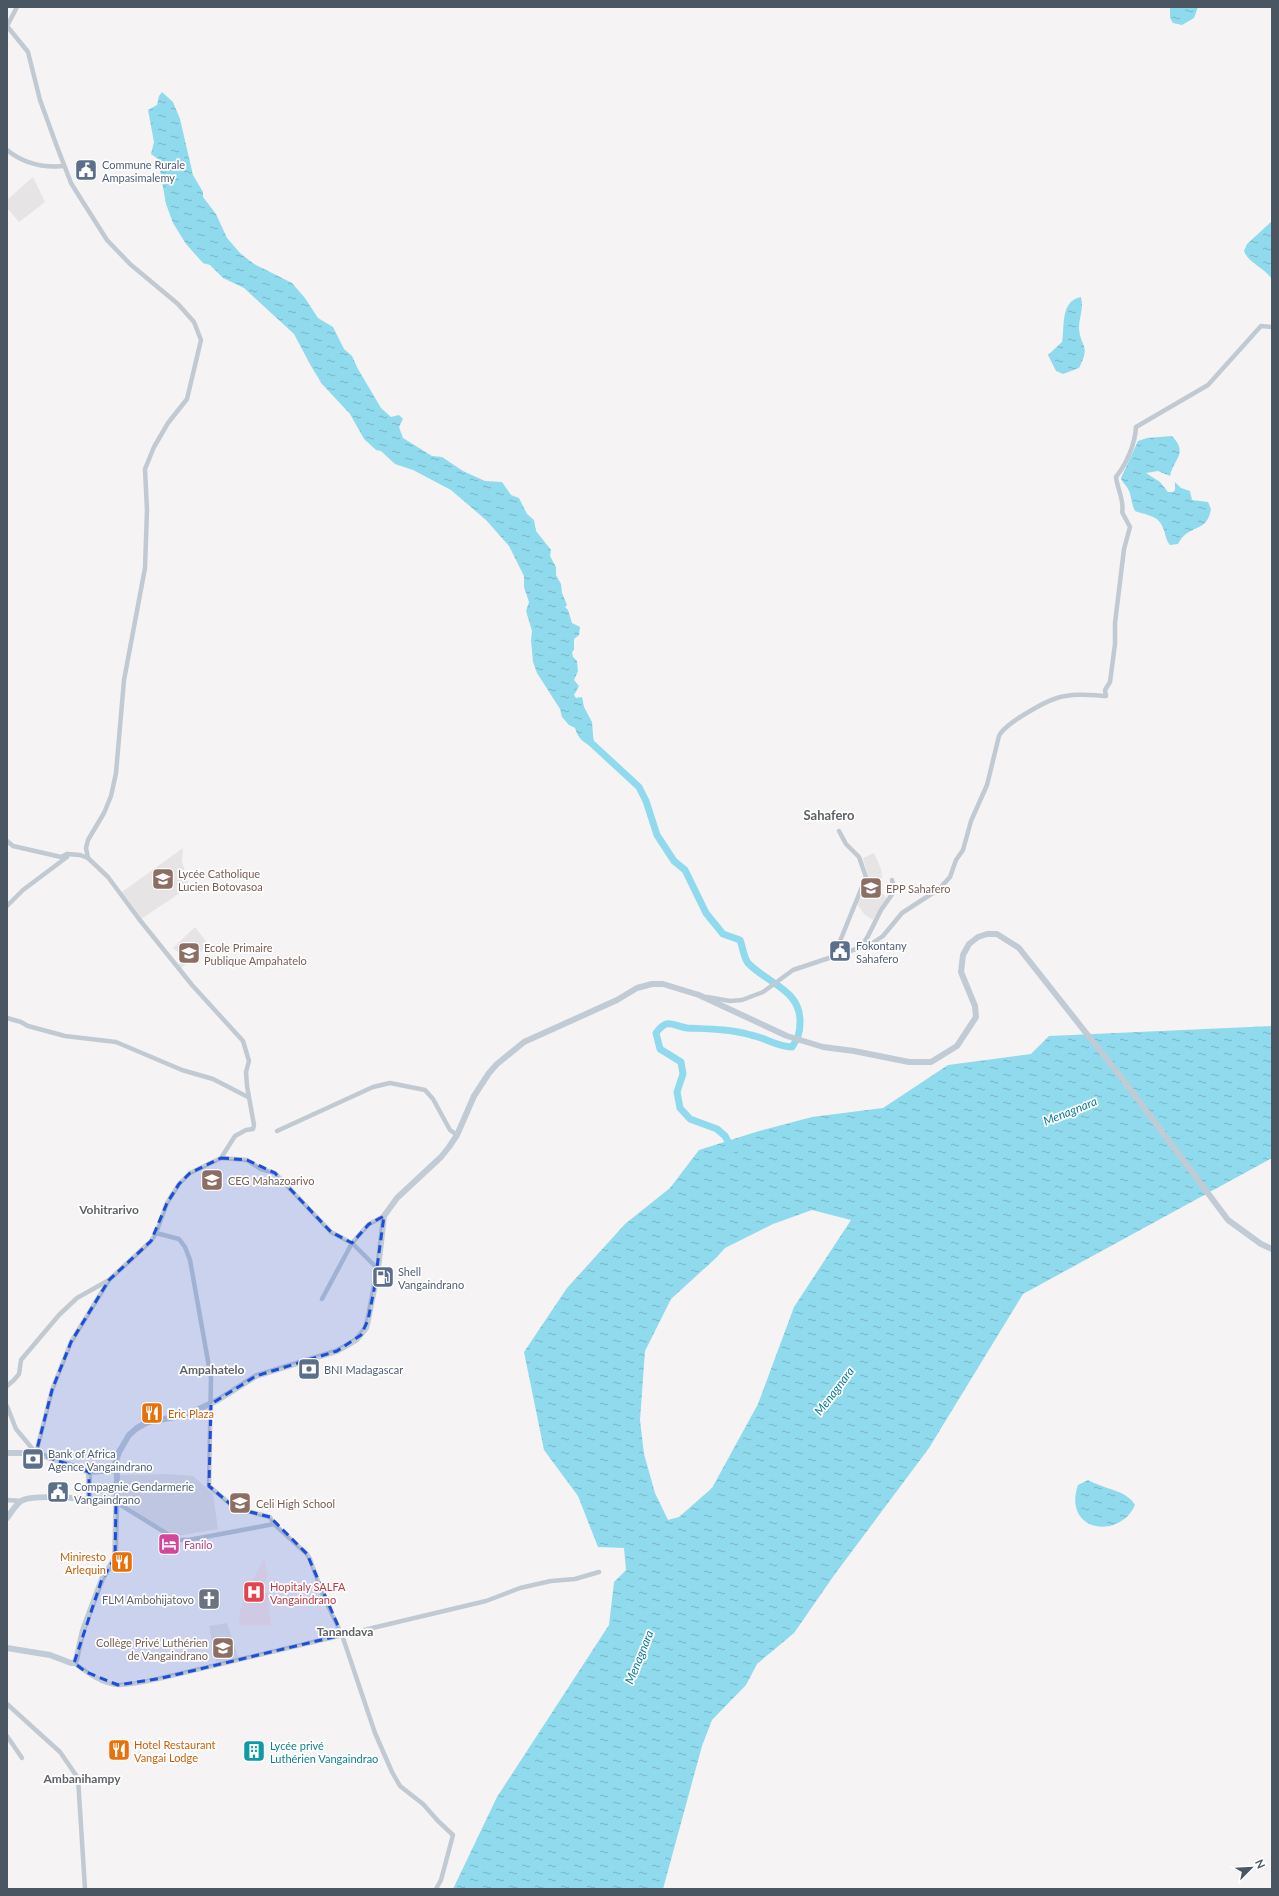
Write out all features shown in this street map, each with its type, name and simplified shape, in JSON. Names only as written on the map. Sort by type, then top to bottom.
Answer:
[{"type":"main road","points":[[7,1648],[50,1655],[74,1663],[83,1630],[102,1578],[115,1558],[117,1476],[115,1470],[121,1446],[129,1435],[137,1428],[148,1422],[186,1415],[210,1404],[256,1376],[337,1351],[356,1340],[367,1325],[378,1269],[384,1216],[397,1198],[441,1157],[457,1135],[474,1096],[489,1073],[497,1064],[524,1042],[617,1000],[637,988],[652,984],[663,984],[699,995],[787,1036],[823,1047],[864,1052],[909,1062],[931,1062],[957,1046],[976,1017],[975,1006],[961,972],[963,955],[969,944],[978,937],[987,934],[997,934],[1019,948],[1124,1081],[1228,1220],[1261,1244],[1272,1249]]},
{"type":"main road","points":[[7,1453],[36,1453],[89,1472],[115,1470]]},
{"type":"main road","points":[[89,1472],[89,1500]]},
{"type":"main road","points":[[7,1518],[22,1501],[29,1498],[61,1497],[116,1502]]},
{"type":"street","points":[[17,7],[7,26],[28,52],[40,100],[64,166],[72,183],[108,240],[130,264],[178,304],[194,322],[201,340],[187,399],[168,423],[154,447],[145,470],[147,510],[145,568],[124,680],[116,773],[111,796],[104,813],[88,840],[86,848],[88,858]]},
{"type":"street","points":[[7,150],[16,158],[36,166],[64,166]]},
{"type":"street","points":[[699,995],[730,1001],[742,1000],[763,992],[770,985],[793,970],[861,948],[871,944],[883,936],[902,913],[939,889],[950,877],[956,860],[963,850],[971,821],[988,785],[999,736],[1002,731],[1016,720],[1058,698],[1086,695],[1106,696],[1105,690],[1110,682],[1115,644],[1115,623],[1124,549],[1130,527],[1122,512],[1124,508],[1116,477],[1124,467],[1135,438],[1136,427],[1208,385],[1261,326],[1272,327]]},
{"type":"street","points":[[834,956],[866,877],[859,857],[846,844],[839,831]]},
{"type":"street","points":[[7,842],[13,846]]},
{"type":"street","points":[[7,846],[61,857],[67,854],[80,855],[88,858],[108,877],[139,920],[192,985],[243,1041],[249,1062],[246,1072],[248,1097],[254,1125],[253,1129],[246,1130],[235,1136],[221,1158]]},
{"type":"street","points":[[7,906],[22,890],[67,857],[67,854]]},
{"type":"street","points":[[861,948],[881,910],[893,893],[894,887],[892,880]]},
{"type":"street","points":[[7,1018],[21,1022],[28,1026],[65,1036],[116,1042],[182,1070],[213,1078],[248,1097]]},
{"type":"street","points":[[277,1131],[373,1087],[390,1083],[425,1090],[433,1099],[450,1130],[457,1135]]},
{"type":"street","points":[[36,1453],[52,1390],[71,1342],[110,1280],[151,1241],[156,1233],[167,1203],[179,1184],[190,1173],[221,1158],[247,1160],[261,1169],[275,1173],[331,1232],[352,1243],[378,1269]]},
{"type":"street","points":[[322,1299],[352,1243],[368,1224],[384,1216]]},
{"type":"street","points":[[156,1233],[179,1238],[190,1260],[211,1378],[210,1486],[235,1508],[242,1511],[265,1514],[270,1517],[274,1524],[307,1554],[310,1559],[323,1595],[342,1635],[375,1733],[392,1772],[400,1786],[423,1804],[453,1835],[441,1880],[436,1889]]},
{"type":"street","points":[[7,1386],[19,1374],[21,1360],[59,1315],[77,1298],[110,1280]]},
{"type":"street","points":[[7,1406],[16,1429],[36,1453]]},
{"type":"street","points":[[7,1500],[22,1501]]},
{"type":"street","points":[[116,1502],[177,1540],[189,1540],[274,1524]]},
{"type":"street","points":[[74,1663],[86,1672],[109,1683],[118,1685],[162,1678],[486,1601],[520,1588],[551,1581],[575,1579],[599,1572]]},
{"type":"street","points":[[7,1704],[60,1752],[78,1778],[84,1850],[85,1889]]},
{"type":"street","points":[[7,1736],[22,1758]]},
{"type":"highlighted area","points":[[221,1158],[247,1160],[275,1173],[331,1232],[352,1243],[369,1224],[384,1216],[374,1290],[368,1320],[361,1335],[337,1351],[256,1376],[211,1404],[209,1486],[235,1508],[270,1517],[307,1554],[342,1635],[162,1678],[118,1685],[86,1672],[74,1663],[102,1579],[115,1558],[116,1502],[89,1500],[89,1472],[36,1453],[52,1390],[71,1342],[109,1280],[151,1241],[167,1203],[179,1184],[190,1173]]},
{"type":"shaded area","points":[[33,177],[45,202],[19,222],[7,208],[7,200]]},
{"type":"shaded area","name":"Lycée Catholique Lucien Botovasoa","points":[[183,848],[182,861],[189,887],[141,919],[122,892]]},
{"type":"shaded area","name":"EPP Sahafero","points":[[874,853],[881,869],[882,878],[875,879],[874,885],[887,898],[873,920],[865,915],[857,904],[868,885],[869,878],[863,858]]},
{"type":"shaded area","name":"Ecole Primaire Publique Ampahatelo","points":[[195,927],[209,945],[180,969],[177,966],[186,958],[173,948]]},
{"type":"shaded area","points":[[167,1474],[193,1476],[213,1494],[218,1529],[177,1536],[170,1534],[119,1500],[120,1475]]},
{"type":"shaded area","name":"Hopitaly SALFA Vangaindrano","points":[[264,1558],[268,1575],[261,1592],[268,1593],[271,1626],[239,1625],[240,1612],[247,1591]]},
{"type":"shaded area","name":"Collège Privé Luthérien de Vangaindrano","points":[[227,1623],[238,1657],[216,1662],[209,1626]]},
{"type":"water","points":[[1170,7],[1198,7],[1194,18],[1182,25],[1173,23],[1170,18]]},
{"type":"water","points":[[162,92],[173,102],[180,119],[193,175],[203,192],[203,197],[216,214],[227,238],[240,253],[254,264],[292,283],[305,298],[318,318],[333,327],[344,349],[352,356],[381,408],[391,417],[399,415],[403,419],[399,427],[403,438],[432,456],[442,457],[463,471],[485,481],[502,482],[511,495],[519,498],[527,514],[534,520],[536,531],[551,550],[550,556],[556,567],[556,575],[561,584],[562,593],[567,605],[565,607],[568,610],[572,623],[580,627],[579,635],[574,639],[574,650],[572,652],[573,657],[577,661],[578,671],[574,680],[579,686],[574,695],[576,698],[582,697],[584,707],[592,722],[594,747],[582,740],[575,728],[569,725],[562,717],[560,709],[537,673],[533,662],[531,640],[532,631],[526,611],[529,602],[524,587],[524,576],[509,546],[486,520],[451,490],[413,470],[395,464],[381,451],[376,450],[364,439],[350,414],[322,384],[294,334],[244,288],[223,278],[210,265],[203,263],[186,244],[173,223],[166,204],[158,159],[151,154],[154,142],[148,110],[157,105],[159,96]]},
{"type":"water","points":[[1272,221],[1272,279],[1249,259],[1244,251],[1247,244]]},
{"type":"water","points":[[1081,297],[1082,305],[1079,329],[1085,351],[1083,360],[1079,368],[1063,374],[1056,371],[1048,355],[1062,342],[1065,315],[1070,303],[1074,299]]},
{"type":"water","points":[[1172,436],[1177,442],[1180,452],[1170,476],[1158,471],[1146,473],[1160,482],[1168,492],[1173,492],[1175,490],[1175,482],[1181,488],[1190,491],[1192,500],[1208,502],[1211,509],[1209,517],[1202,526],[1187,533],[1182,537],[1178,544],[1170,545],[1158,520],[1135,511],[1129,491],[1121,478],[1138,441],[1147,438]]},
{"type":"water","name":"Menagnara","points":[[1272,1026],[1272,1158],[1023,1294],[929,1448],[835,1574],[794,1633],[757,1664],[746,1685],[712,1720],[702,1746],[663,1889],[453,1889],[497,1797],[609,1625],[614,1582],[626,1570],[624,1548],[598,1547],[578,1496],[544,1450],[524,1352],[567,1288],[625,1224],[670,1188],[699,1150],[759,1131],[812,1117],[883,1108],[948,1065],[1031,1054],[1049,1036]],"holes":[[[812,1210],[851,1220],[794,1307],[758,1404],[712,1488],[679,1517],[668,1520],[655,1493],[644,1454],[640,1420],[645,1351],[671,1299],[725,1248],[773,1224]]]},
{"type":"water","points":[[1088,1480],[1121,1493],[1131,1500],[1135,1505],[1128,1516],[1118,1523],[1106,1526],[1095,1526],[1085,1521],[1078,1513],[1075,1501],[1078,1485]]},
{"type":"waterway","points":[[587,739],[639,787],[646,801],[657,835],[674,861],[685,870],[706,913],[723,934],[740,940],[748,963],[782,988],[795,1002],[799,1011],[799,1032],[792,1047],[781,1046],[756,1036],[743,1033],[687,1028],[670,1024],[664,1025],[656,1033],[660,1049],[681,1062],[683,1074],[677,1092],[680,1108],[690,1119],[717,1129],[725,1136],[732,1149]]},
{"type":"place","name":"Commune Rurale Ampasimalemy","points":[[86,170]]},
{"type":"place","name":"Lycée Catholique Lucien Botovasoa","points":[[163,879]]},
{"type":"place","name":"EPP Sahafero","points":[[871,888]]},
{"type":"place","name":"Fokontany Sahafero","points":[[840,951]]},
{"type":"place","name":"Ecole Primaire Publique Ampahatelo","points":[[189,953]]},
{"type":"place","name":"CEG Mahazoarivo","points":[[212,1180]]},
{"type":"place","name":"Shell Vangaindrano","points":[[383,1277]]},
{"type":"place","name":"BNI Madagascar","points":[[309,1369]]},
{"type":"place","name":"Eric Plaza","points":[[152,1413]]},
{"type":"place","name":"Bank of Africa Agence Vangaindrano","points":[[33,1459]]},
{"type":"place","name":"Compagnie Gendarmerie Vangaindrano","points":[[58,1492]]},
{"type":"place","name":"Celi High School","points":[[240,1503]]},
{"type":"place","name":"Fanilo","points":[[169,1544]]},
{"type":"place","name":"Miniresto Arlequin","points":[[122,1562]]},
{"type":"place","name":"Hopitaly SALFA Vangaindrano","points":[[254,1592]]},
{"type":"place","name":"FLM Ambohijatovo","points":[[209,1599]]},
{"type":"place","name":"Collège Privé Luthérien de Vangaindrano","points":[[223,1648]]},
{"type":"place","name":"Hotel Restaurant Vangai Lodge","points":[[119,1750]]},
{"type":"place","name":"Lycée privé Luthérien Vangaindrao","points":[[254,1751]]},
{"type":"district","name":"Sahafero","points":[[829,815]]},
{"type":"district","name":"Vohitrarivo","points":[[109,1209]]},
{"type":"district","name":"Ampahatelo","points":[[212,1369]]},
{"type":"district","name":"Tanandava","points":[[345,1631]]},
{"type":"district","name":"Ambanihampy","points":[[82,1778]]}]
